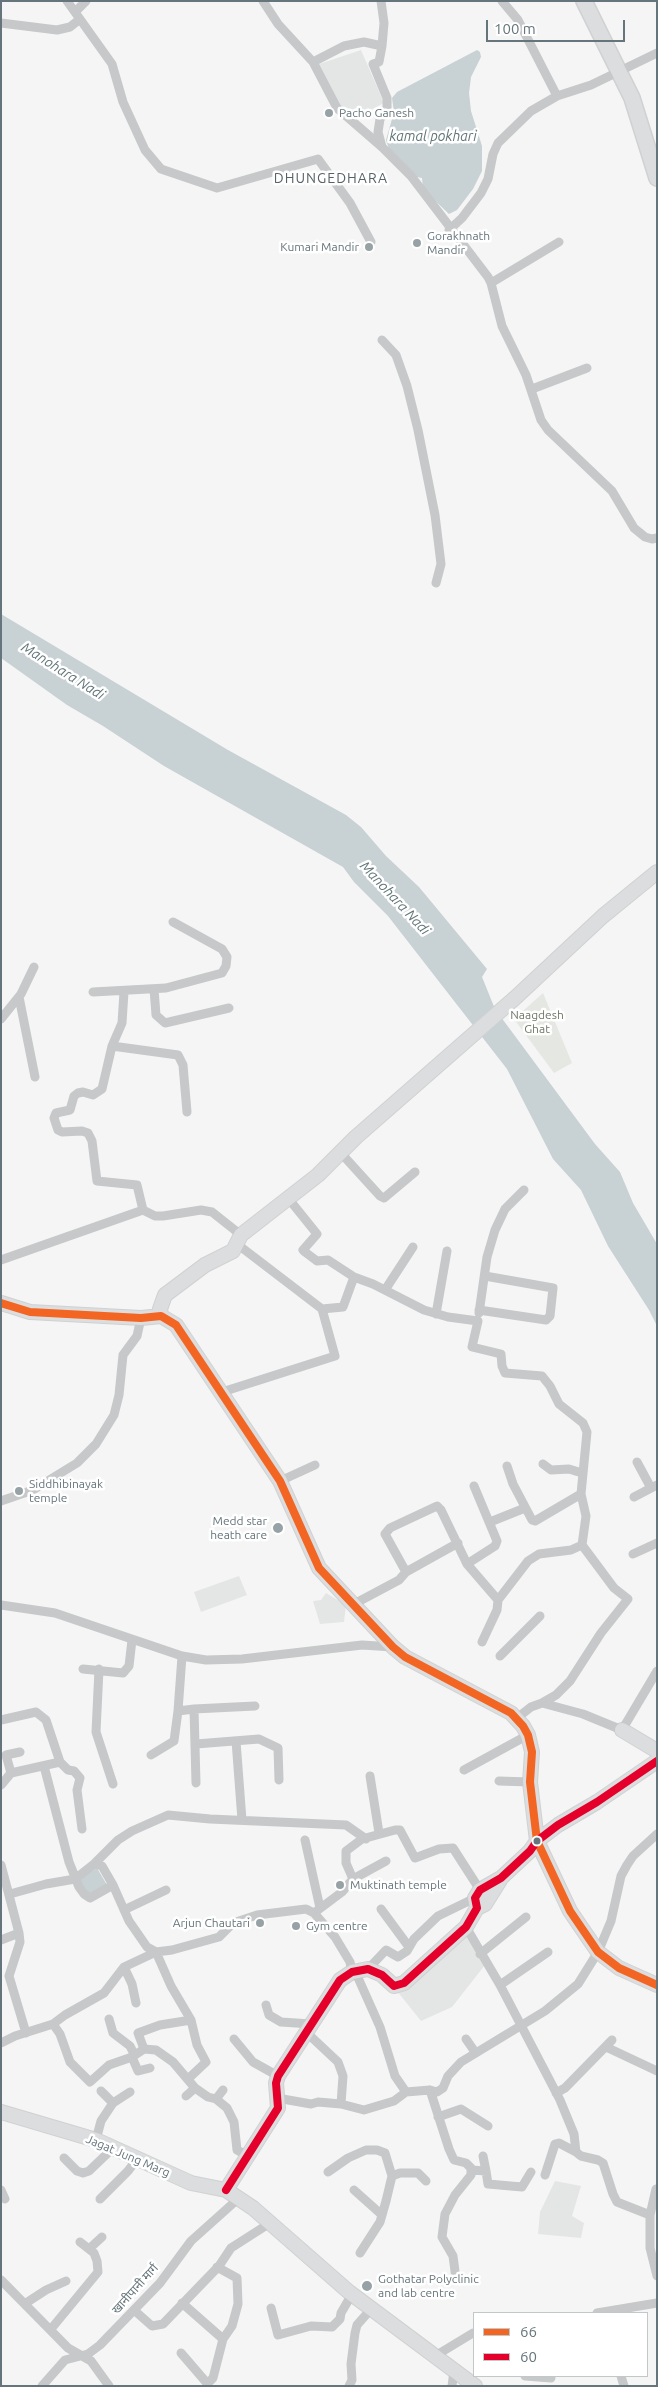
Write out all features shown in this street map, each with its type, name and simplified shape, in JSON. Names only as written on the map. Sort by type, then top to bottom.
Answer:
[{"type":"main road","points":[[584,1],[632,98],[657,178]]},
{"type":"street","points":[[67,1],[112,64],[123,102],[145,150],[161,170],[217,188],[318,159],[350,202],[371,242]]},
{"type":"street","points":[[1,23],[57,30],[70,27],[86,1]]},
{"type":"street","points":[[263,1],[278,24],[313,62],[337,108],[382,147],[410,176],[491,283],[502,326],[532,389],[538,412],[548,430],[612,491],[634,528],[645,537],[657,538]]},
{"type":"street","points":[[381,1],[384,23],[382,46],[379,62],[373,64],[387,98],[387,110],[380,118],[378,132],[382,147]]},
{"type":"street","points":[[502,1],[518,20],[557,96]]},
{"type":"street","points":[[313,62],[344,46],[364,42],[382,46]]},
{"type":"street","points":[[449,230],[462,218],[482,193],[498,143],[531,111],[557,96],[619,73],[657,53]]},
{"type":"street","points":[[491,283],[559,242]]},
{"type":"street","points":[[382,340],[396,355],[407,386],[418,430],[435,515],[440,554],[441,564],[436,583]]},
{"type":"street","points":[[532,389],[587,368]]},
{"type":"street","points":[[160,1316],[160,1309],[166,1295],[205,1264],[233,1251],[239,1240],[318,1175],[340,1152],[515,998],[603,916],[657,872]]},
{"type":"street","points":[[93,992],[154,990],[222,973],[228,957],[222,949],[173,922]]},
{"type":"street","points":[[1,1019],[19,997],[34,966]]},
{"type":"street","points":[[154,990],[156,1015],[165,1022],[229,1008]]},
{"type":"street","points":[[124,992],[122,1023],[112,1046],[102,1089],[93,1095],[83,1092],[78,1093],[74,1096],[70,1110],[56,1113],[55,1124],[62,1132],[82,1130],[88,1133],[92,1141],[97,1180],[137,1184],[143,1210]]},
{"type":"street","points":[[19,997],[35,1078]]},
{"type":"street","points":[[112,1046],[178,1055],[183,1065],[187,1112]]},
{"type":"street","points":[[340,1152],[384,1198],[414,1172]]},
{"type":"street","points":[[517,1718],[531,1707],[556,1695],[570,1681],[601,1633],[628,1600],[614,1588],[582,1545],[586,1516],[580,1494],[587,1432],[583,1423],[558,1404],[547,1380],[542,1376],[505,1373],[501,1354],[472,1347],[480,1310],[487,1258],[495,1230],[505,1209],[524,1190]]},
{"type":"street","points":[[288,1198],[317,1234],[303,1250],[317,1260],[328,1260],[354,1277],[424,1310],[436,1314],[478,1321]]},
{"type":"street","points":[[1,1260],[143,1210],[155,1216],[202,1210],[212,1212],[239,1240],[322,1309],[335,1356],[219,1393]]},
{"type":"street","points":[[384,1290],[412,1247]]},
{"type":"street","points":[[436,1314],[447,1251]]},
{"type":"street","points":[[480,1310],[546,1320],[550,1316],[553,1288],[485,1276]]},
{"type":"street","points":[[322,1309],[343,1307],[354,1277]]},
{"type":"street","points":[[1,1303],[30,1312],[141,1318],[160,1316],[176,1325],[219,1393],[280,1481],[319,1568],[393,1647],[405,1657],[517,1718],[528,1735],[532,1752],[530,1782],[537,1841],[570,1911],[598,1952],[619,1968],[657,1985]]},
{"type":"street","points":[[1,1501],[33,1490],[77,1463],[96,1444],[114,1415],[119,1395],[123,1355],[137,1336],[141,1318]]},
{"type":"street","points":[[634,1497],[654,1486],[637,1462]]},
{"type":"street","points":[[543,1464],[551,1470],[569,1469],[582,1473]]},
{"type":"street","points":[[280,1481],[315,1465]]},
{"type":"street","points":[[507,1466],[513,1484],[532,1520],[539,1521],[580,1494]]},
{"type":"street","points":[[467,1564],[495,1546],[496,1536],[474,1486]]},
{"type":"street","points":[[406,1572],[386,1539],[385,1534],[390,1528],[437,1506],[441,1510],[467,1564],[498,1600]]},
{"type":"street","points":[[490,1522],[525,1508]]},
{"type":"street","points":[[354,1604],[399,1580],[406,1572],[458,1543]]},
{"type":"street","points":[[633,1554],[657,1543]]},
{"type":"street","points":[[482,1642],[497,1610],[498,1600],[528,1561],[539,1554],[571,1550],[582,1545]]},
{"type":"street","points":[[1,1605],[55,1613],[182,1656],[223,1660],[362,1645],[393,1647]]},
{"type":"street","points":[[500,1656],[540,1616]]},
{"type":"street","points":[[83,1669],[100,1669],[123,1673],[129,1666],[132,1640]]},
{"type":"street","points":[[151,1755],[174,1741],[182,1656]]},
{"type":"street","points":[[100,1669],[96,1732],[113,1784]]},
{"type":"street","points":[[622,1730],[657,1671]]},
{"type":"street","points":[[542,1703],[583,1714],[622,1730],[657,1751]]},
{"type":"street","points":[[178,1711],[255,1706]]},
{"type":"street","points":[[194,1710],[196,1784]]},
{"type":"street","points":[[1,1720],[36,1712],[46,1720],[60,1762],[68,1770],[74,1771],[80,1778],[77,1790],[82,1829]]},
{"type":"street","points":[[464,1770],[528,1735]]},
{"type":"street","points":[[196,1744],[259,1739],[278,1748],[279,1780]]},
{"type":"street","points":[[236,1741],[242,1820]]},
{"type":"street","points":[[11,1773],[6,1755],[20,1752]]},
{"type":"street","points":[[353,1879],[346,1863],[346,1851],[362,1839],[379,1833],[400,1830],[415,1858],[439,1849],[453,1848],[477,1899],[484,1904],[502,1878],[530,1851],[537,1841],[657,1761]]},
{"type":"street","points":[[1,1785],[11,1773],[60,1762]]},
{"type":"street","points":[[44,1766],[75,1879],[84,1894],[90,1898],[113,1885]]},
{"type":"street","points":[[370,1776],[379,1833]]},
{"type":"street","points":[[499,1781],[530,1782]]},
{"type":"street","points":[[10,1894],[46,1884],[75,1879],[94,1864],[118,1840],[132,1830],[168,1815],[346,1825],[366,1839]]},
{"type":"street","points":[[277,2098],[312,2104],[318,2102],[342,2104],[364,2110],[394,2101],[406,2092],[430,2090],[437,2092],[443,2088],[448,2076],[454,2069],[475,2052],[545,2011],[578,1984],[598,1952],[611,1921],[622,1876],[633,1856],[657,1834]]},
{"type":"street","points":[[304,1840],[317,1911],[350,1962],[358,1971],[380,2028],[394,2076],[406,2092]]},
{"type":"street","points":[[1,2043],[53,2024],[64,2015],[104,1993],[124,1967],[156,1952],[172,1950],[218,1937],[233,1923],[257,1915],[306,1909],[317,1911],[348,1887],[353,1879],[386,1861]]},
{"type":"street","points":[[1,1864],[10,1894],[20,1942],[9,1976],[26,2033]]},
{"type":"street","points":[[94,1864],[102,1866],[113,1885],[128,1921],[148,1948],[156,1952],[171,1986],[191,2020],[197,2045],[206,2062],[188,2079]]},
{"type":"street","points":[[124,1910],[166,1890]]},
{"type":"street","points":[[358,1971],[382,1975],[394,1986],[404,1983],[466,1927],[477,1899]]},
{"type":"street","points":[[475,2386],[352,2294],[253,2208],[226,2190],[278,2108],[276,2083],[278,2076],[340,1980],[358,1971],[386,1950],[398,1957],[407,1951],[414,1939],[438,1916],[477,1899]]},
{"type":"street","points":[[381,1909],[400,1931],[409,1947]]},
{"type":"street","points":[[480,1954],[526,1916]]},
{"type":"street","points":[[466,1927],[480,1954],[500,1985],[556,2093],[574,2134],[576,2152]]},
{"type":"street","points":[[1,1940],[19,1933]]},
{"type":"street","points":[[500,1985],[548,1952]]},
{"type":"street","points":[[124,1967],[132,1984],[136,2004]]},
{"type":"street","points":[[266,2005],[269,2015],[281,2022],[308,2028],[338,2062],[344,2076],[342,2104]]},
{"type":"street","points":[[109,2020],[113,2033],[130,2046],[138,2071],[150,2068]]},
{"type":"street","points":[[144,2049],[138,2033],[160,2025],[191,2020]]},
{"type":"street","points":[[53,2024],[60,2034],[70,2062],[90,2082],[109,2064],[133,2056],[144,2049],[156,2050],[173,2062],[195,2088],[208,2097],[216,2099],[227,2108],[234,2122],[237,2150],[248,2156]]},
{"type":"street","points":[[234,2039],[253,2062],[278,2076]]},
{"type":"street","points":[[466,2039],[475,2052]]},
{"type":"street","points":[[556,2093],[565,2088],[609,2044],[657,2071]]},
{"type":"street","points":[[186,2096],[195,2088]]},
{"type":"street","points":[[216,2099],[223,2090]]},
{"type":"street","points":[[430,2090],[454,2160],[466,2163],[471,2170],[471,2175],[455,2195],[445,2214],[442,2237],[453,2256],[456,2279]]},
{"type":"street","points":[[101,2091],[113,2103]]},
{"type":"street","points":[[96,2140],[101,2121],[113,2103],[130,2092]]},
{"type":"street","points":[[438,2117],[460,2109],[488,2126]]},
{"type":"street","name":"Jagat Jung Marg","points":[[1,2112],[96,2140],[112,2149],[191,2183],[226,2190]]},
{"type":"street","points":[[545,2176],[555,2144],[559,2143],[581,2156],[603,2163],[612,2194],[617,2202],[650,2214]]},
{"type":"street","points":[[64,2158],[77,2171],[83,2173],[88,2171],[112,2149]]},
{"type":"street","points":[[328,2172],[348,2158],[366,2150],[378,2150],[385,2153],[392,2176],[380,2222],[360,2254]]},
{"type":"street","points":[[483,2156],[488,2184],[522,2187],[531,2172]]},
{"type":"street","points":[[100,2198],[128,2171],[137,2159]]},
{"type":"street","points":[[471,2170],[486,2171]]},
{"type":"street","points":[[392,2176],[400,2173],[418,2173],[426,2181]]},
{"type":"street","points":[[656,2189],[650,2214],[650,2248],[657,2276]]},
{"type":"street","points":[[1,2190],[5,2199]]},
{"type":"street","points":[[354,2190],[382,2216]]},
{"type":"street","name":"खानीपानी मार्ग","points":[[42,2386],[65,2360],[80,2354],[88,2354],[100,2345],[135,2311],[160,2283],[191,2241],[238,2198]]},
{"type":"street","points":[[135,2311],[152,2326],[163,2324],[217,2267],[231,2248],[270,2223]]},
{"type":"street","points":[[89,2249],[102,2237]]},
{"type":"street","points":[[51,2329],[98,2272],[97,2261],[89,2249],[80,2242]]},
{"type":"street","points":[[181,2353],[206,2382],[213,2378],[223,2339],[232,2326],[237,2312],[238,2282],[234,2276],[217,2267]]},
{"type":"street","points":[[1,2280],[26,2303],[68,2348],[91,2361],[108,2386]]},
{"type":"street","points":[[26,2303],[46,2290],[66,2281]]},
{"type":"street","points":[[270,2308],[278,2335],[311,2326],[332,2327],[340,2319],[341,2313],[352,2294]]},
{"type":"street","points":[[182,2303],[223,2339]]},
{"type":"street","points":[[614,2312],[657,2303]]},
{"type":"street","points":[[350,2386],[352,2380],[351,2364],[357,2325],[372,2308]]},
{"type":"street","points":[[435,2356],[473,2334]]},
{"type":"street","points":[[452,2386],[454,2371]]},
{"type":"street","points":[[538,2377],[552,2378]]},
{"type":"shaded area","points":[[361,50],[384,103],[357,117],[338,108],[316,65]]},
{"type":"shaded area","points":[[239,1576],[247,1595],[201,1612],[194,1592]]},
{"type":"shaded area","points":[[326,1593],[346,1605],[344,1622],[320,1624],[313,1601],[321,1600]]},
{"type":"shaded area","points":[[466,1934],[485,1965],[452,2007],[421,2021],[397,1991]]},
{"type":"shaded area","points":[[555,2181],[581,2186],[572,2216],[584,2223],[581,2238],[538,2234],[540,2212]]},
{"type":"green space","name":"Naagdesh Ghat","points":[[543,993],[572,1063],[554,1073],[514,1019]]},
{"type":"water","name":"kamal pokhari","points":[[477,50],[480,52],[481,57],[471,77],[469,93],[471,111],[482,146],[482,171],[473,189],[457,210],[449,214],[423,189],[422,178],[412,176],[389,149],[386,140],[394,112],[392,98],[397,92]]},
{"type":"water","name":"Manohara Nadi","points":[[1,614],[228,750],[346,815],[361,827],[386,856],[419,887],[487,969],[482,977],[495,1009],[595,1144],[620,1172],[633,1203],[657,1244],[657,1326],[649,1310],[608,1246],[581,1190],[553,1159],[507,1069],[388,916],[354,882],[343,867],[164,766],[67,705],[1,658]]},
{"type":"water","points":[[97,1868],[107,1885],[91,1896],[86,1893],[79,1881],[84,1874]]},
{"type":"transit line","name":"66","points":[[1,1303],[30,1312],[141,1318],[161,1316],[176,1325],[280,1481],[319,1568],[393,1647],[405,1657],[511,1713],[523,1726],[528,1735],[532,1752],[530,1782],[537,1841],[570,1911],[598,1952],[619,1968],[657,1985]]},
{"type":"transit line","name":"60","points":[[226,2190],[278,2108],[276,2083],[278,2076],[340,1980],[352,1972],[368,1969],[382,1975],[394,1986],[404,1983],[466,1927],[477,1908],[475,1898],[480,1890],[501,1878],[530,1851],[537,1841],[558,1825],[597,1802],[657,1761]]},
{"type":"place","name":"Pacho Ganesh","points":[[329,113]]},
{"type":"place","name":"Gorakhnath Mandir","points":[[417,243]]},
{"type":"place","name":"Kumari Mandir","points":[[369,247]]},
{"type":"place","name":"Siddhibinayak temple","points":[[19,1491]]},
{"type":"place","name":"Medd star heath care","points":[[278,1528]]},
{"type":"place","name":"Muktinath temple","points":[[340,1885]]},
{"type":"place","name":"Arjun Chautari","points":[[260,1923]]},
{"type":"place","name":"Gym centre","points":[[296,1926]]},
{"type":"place","name":"Gothatar Polyclinic and lab centre","points":[[367,2286]]},
{"type":"district","name":"DHUNGEDHARA","points":[[331,178]]}]
